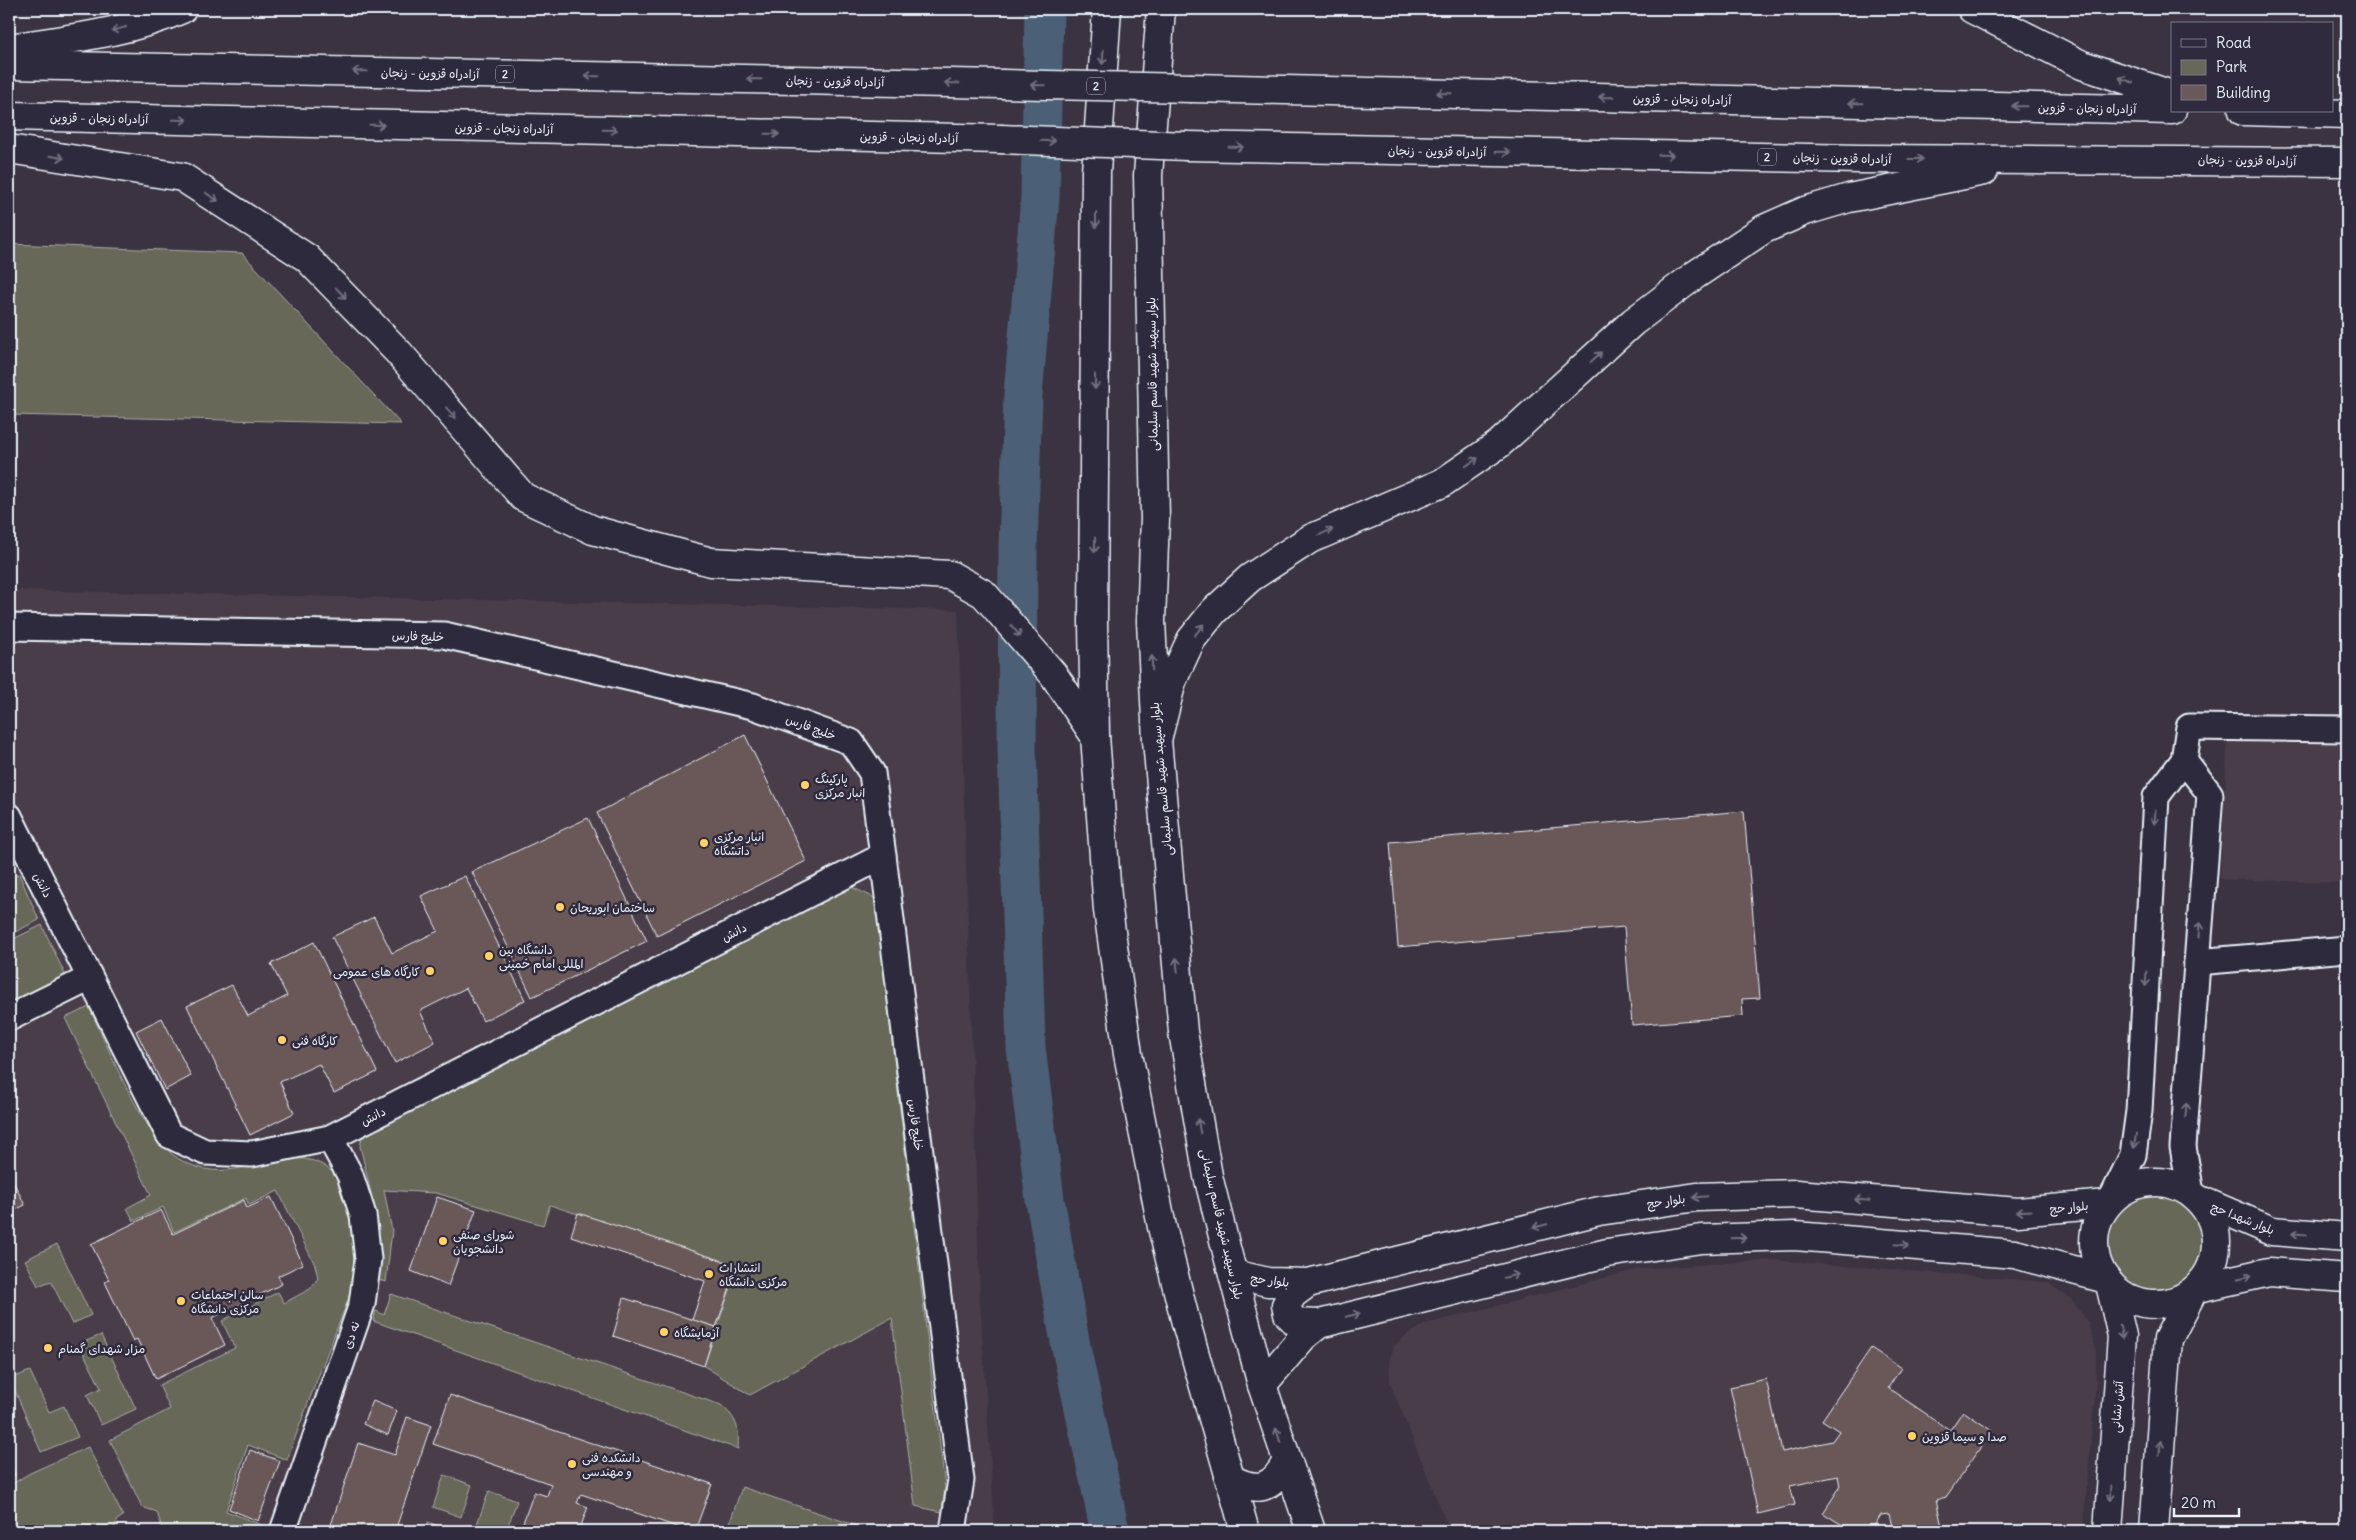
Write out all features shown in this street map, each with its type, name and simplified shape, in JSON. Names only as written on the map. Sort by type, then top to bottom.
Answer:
[{"type":"main road","points":[[9,48],[98,35],[163,17],[182,9]]},
{"type":"main road","points":[[1107,9],[1096,172],[1093,622],[1095,736],[1107,900],[1116,979],[1142,1136],[1186,1324],[1245,1531]]},
{"type":"main road","name":"بلوار سپهبد شهید قاسم سلیمانی","points":[[1161,9],[1148,175],[1155,519],[1151,620],[1157,740],[1183,1032],[1208,1176],[1233,1274],[1262,1385],[1311,1531]]},
{"type":"main road","points":[[1972,9],[2082,65],[2171,96]]},
{"type":"main road","name":"آزادراه قزوین - زنجان","points":[[9,65],[1192,88]]},
{"type":"main road","name":"آزادراه زنجان - قزوین","points":[[1192,88],[2171,110]]},
{"type":"main road","points":[[2278,112],[2347,114]]},
{"type":"main road","name":"آزادراه زنجان - قزوین","points":[[9,116],[1000,139],[1187,146]]},
{"type":"main road","name":"آزادراه قزوین - زنجان","points":[[1187,146],[1860,159],[2347,162]]},
{"type":"main road","points":[[9,149],[182,177],[307,258],[399,353],[524,497],[593,530],[711,562],[950,575],[984,594],[1053,674],[1095,736]]},
{"type":"main road","points":[[1157,740],[1172,681],[1191,640],[1214,611],[1250,578],[1310,539],[1442,482],[1499,444],[1633,322],[1696,275],[1764,229],[1805,211],[1849,198],[2044,159]]},
{"type":"main road","points":[[2154,1531],[2168,1339],[2195,1290],[2212,1268],[2217,1244],[2213,1220],[2196,1196],[2172,1184],[2151,1181],[2130,1186],[2110,1201],[2097,1222],[2094,1241],[2096,1261],[2108,1282],[2128,1298],[2149,1304],[2171,1302],[2195,1290],[2269,1272],[2347,1278]]},
{"type":"main road","name":"بلوار حج","points":[[1233,1274],[1268,1282],[1308,1283],[1599,1211],[1697,1197],[1796,1194],[2018,1212],[2110,1201]]},
{"type":"main road","name":"بلوار شهدا حج","points":[[2196,1196],[2272,1232],[2347,1237]]},
{"type":"main road","points":[[1308,1283],[1293,1294],[1286,1305],[1288,1314],[1297,1323],[1319,1324],[1607,1253],[1701,1239],[1795,1236],[2015,1254],[2108,1282]]},
{"type":"main road","name":"آتش نشانی","points":[[2108,1282],[2122,1336],[2108,1531]]},
{"type":"main road","points":[[1262,1385],[1303,1337],[1319,1324]]},
{"type":"main road","points":[[1229,1478],[1245,1486],[1257,1488],[1270,1484],[1280,1474],[1287,1461]]},
{"type":"street","name":"خلیج فارس","points":[[9,627],[444,635],[753,706],[851,742],[872,773],[883,856],[961,1480],[953,1531]]},
{"type":"street","points":[[2110,1201],[2133,1155],[2139,1112],[2156,797],[2184,760],[2189,727],[2347,729]]},
{"type":"street","points":[[2184,760],[2210,794],[2183,1147],[2196,1196]]},
{"type":"street","name":"دانش","points":[[9,816],[169,1135],[205,1152],[252,1154],[330,1138],[883,856]]},
{"type":"street","points":[[2197,962],[2347,948]]},
{"type":"street","points":[[9,1018],[90,978]]},
{"type":"street","name":"نه دی","points":[[283,1531],[362,1304],[368,1259],[363,1215],[350,1175],[330,1138]]},
{"type":"shaded area","name":"دانشگاه بین المللی امام خمینی","points":[[9,590],[958,610],[980,1302],[995,1531],[9,1531]]},
{"type":"shaded area","points":[[2229,717],[2347,720],[2347,883],[2220,879]]},
{"type":"shaded area","points":[[1773,1260],[2047,1282],[2071,1299],[2088,1322],[2096,1350],[2096,1381],[2083,1531],[1450,1531],[1390,1383],[1389,1362],[1394,1346],[1408,1334],[1426,1324],[1639,1269]]},
{"type":"green space","points":[[9,244],[242,253],[401,424],[9,415]]},
{"type":"green space","points":[[19,874],[39,920],[9,935],[9,878]]},
{"type":"green space","points":[[843,883],[875,898],[945,1487],[942,1512],[915,1506],[892,1318],[750,1395],[704,1366],[738,1266],[550,1205],[543,1225],[436,1193],[384,1190],[392,1231],[386,1282],[374,1279],[379,1227],[360,1146],[365,1126]]},
{"type":"green space","points":[[42,925],[67,979],[9,1005],[9,941]]},
{"type":"green space","points":[[89,1007],[116,1067],[140,1112],[152,1132],[179,1159],[196,1167],[228,1170],[273,1161],[305,1159],[321,1164],[334,1173],[350,1201],[356,1235],[355,1276],[347,1302],[287,1460],[248,1445],[226,1511],[267,1527],[266,1531],[163,1531],[157,1512],[142,1507],[110,1440],[170,1409],[159,1385],[235,1348],[222,1321],[278,1292],[284,1303],[310,1289],[318,1278],[315,1265],[278,1191],[249,1205],[246,1198],[174,1232],[163,1207],[134,1221],[127,1208],[151,1195],[65,1018]]},
{"type":"green space","points":[[2154,1188],[2174,1192],[2191,1204],[2203,1221],[2207,1241],[2203,1261],[2191,1278],[2174,1290],[2154,1294],[2134,1290],[2117,1278],[2105,1261],[2101,1241],[2105,1221],[2117,1204],[2134,1192]]},
{"type":"green space","points":[[57,1244],[91,1315],[72,1324],[51,1281],[38,1286],[25,1260]]},
{"type":"green space","points":[[391,1294],[721,1405],[731,1415],[738,1429],[738,1449],[373,1321],[376,1311],[384,1315]]},
{"type":"green space","points":[[101,1335],[136,1409],[101,1425],[87,1395],[101,1388],[79,1344]]},
{"type":"green space","points":[[30,1371],[49,1412],[64,1406],[78,1437],[41,1452],[10,1379]]},
{"type":"green space","points":[[88,1447],[123,1516],[117,1520],[113,1531],[13,1531],[9,1525],[9,1486],[30,1473]]},
{"type":"green space","points":[[444,1475],[472,1485],[461,1517],[433,1507]]},
{"type":"green space","points":[[742,1487],[872,1531],[727,1531]]},
{"type":"green space","points":[[489,1491],[517,1501],[506,1531],[499,1531],[477,1524]]},
{"type":"green space","points":[[428,1522],[441,1527],[440,1531],[425,1531]]},
{"type":"building","name":"انبار مرکزی داتشگاه","points":[[745,735],[806,861],[657,936],[597,813]]},
{"type":"building","points":[[1744,811],[1760,998],[1742,999],[1743,1016],[1632,1025],[1624,927],[1398,947],[1390,842]]},
{"type":"building","name":"ساختمان ابوریحان","points":[[588,818],[647,941],[532,997],[472,872]]},
{"type":"building","name":"کارگاه های عمومی","points":[[465,876],[525,1000],[483,1021],[466,988],[420,1011],[435,1042],[395,1063],[332,937],[374,917],[392,953],[438,931],[421,896]]},
{"type":"building","name":"کارگاه فنی","points":[[314,942],[377,1072],[334,1093],[319,1064],[280,1082],[294,1113],[250,1135],[187,1006],[232,985],[248,1016],[287,996],[271,964]]},
{"type":"building","points":[[162,1018],[191,1076],[165,1090],[136,1031]]},
{"type":"building","points":[[9,1173],[25,1205],[9,1213]]},
{"type":"building","name":"سالن اجتماعات مرکزی دانشگاه","points":[[271,1197],[303,1264],[278,1276],[282,1284],[212,1318],[225,1345],[156,1379],[137,1339],[133,1341],[105,1282],[109,1280],[91,1244],[161,1210],[173,1234],[244,1200],[247,1208]]},
{"type":"building","name":"شورای صنفی دانشجویان","points":[[437,1197],[476,1210],[448,1286],[411,1271]]},
{"type":"building","name":"انتشارات مرکزی دانشگاه","points":[[578,1213],[738,1266],[716,1327],[692,1320],[705,1281],[571,1236]]},
{"type":"building","name":"آزمایشگاه","points":[[624,1298],[716,1327],[704,1366],[613,1336]]},
{"type":"building","name":"صدا و سیما قزوین","points":[[1871,1348],[1901,1368],[1888,1388],[1950,1430],[1963,1411],[1992,1431],[1946,1497],[1936,1500],[1943,1531],[1893,1531],[1889,1514],[1881,1515],[1871,1531],[1852,1531],[1823,1513],[1840,1487],[1838,1476],[1790,1486],[1795,1505],[1758,1514],[1730,1387],[1766,1379],[1782,1452],[1832,1441],[1839,1431],[1822,1420]]},
{"type":"building","name":"دانشکده فنی و مهندسی","points":[[450,1395],[712,1484],[695,1531],[689,1531],[581,1494],[577,1503],[588,1507],[579,1531],[520,1531],[534,1492],[547,1496],[551,1484],[433,1444]]},
{"type":"building","points":[[373,1401],[397,1411],[388,1435],[363,1424]]},
{"type":"building","points":[[407,1417],[431,1425],[395,1531],[329,1531],[358,1443],[395,1455]]},
{"type":"building","points":[[250,1450],[280,1461],[258,1521],[229,1509]]},
{"type":"building","points":[[9,1461],[15,1475],[9,1478]]},
{"type":"waterway","points":[[1044,9],[1040,198],[1023,395],[1018,547],[1017,746],[1026,1048],[1045,1200],[1071,1347],[1110,1531]]},
{"type":"place","name":"پارکینگ انبار مرکزی","points":[[805,785]]},
{"type":"place","name":"انبار مرکزی داتشگاه","points":[[704,843]]},
{"type":"place","name":"ساختمان ابوریحان","points":[[560,907]]},
{"type":"place","name":"دانشگاه بین المللی امام خمینی","points":[[489,956]]},
{"type":"place","name":"کارگاه های عمومی","points":[[430,971]]},
{"type":"place","name":"کارگاه فنی","points":[[282,1040]]},
{"type":"place","name":"شورای صنفی دانشجویان","points":[[443,1241]]},
{"type":"place","name":"انتشارات مرکزی دانشگاه","points":[[709,1274]]},
{"type":"place","name":"سالن اجتماعات مرکزی دانشگاه","points":[[181,1301]]},
{"type":"place","name":"آزمایشگاه","points":[[664,1332]]},
{"type":"place","name":"مزار شهدای گمنام","points":[[48,1348]]},
{"type":"place","name":"صدا و سیما قزوین","points":[[1912,1436]]},
{"type":"place","name":"دانشکده فنی و مهندسی","points":[[572,1464]]}]
